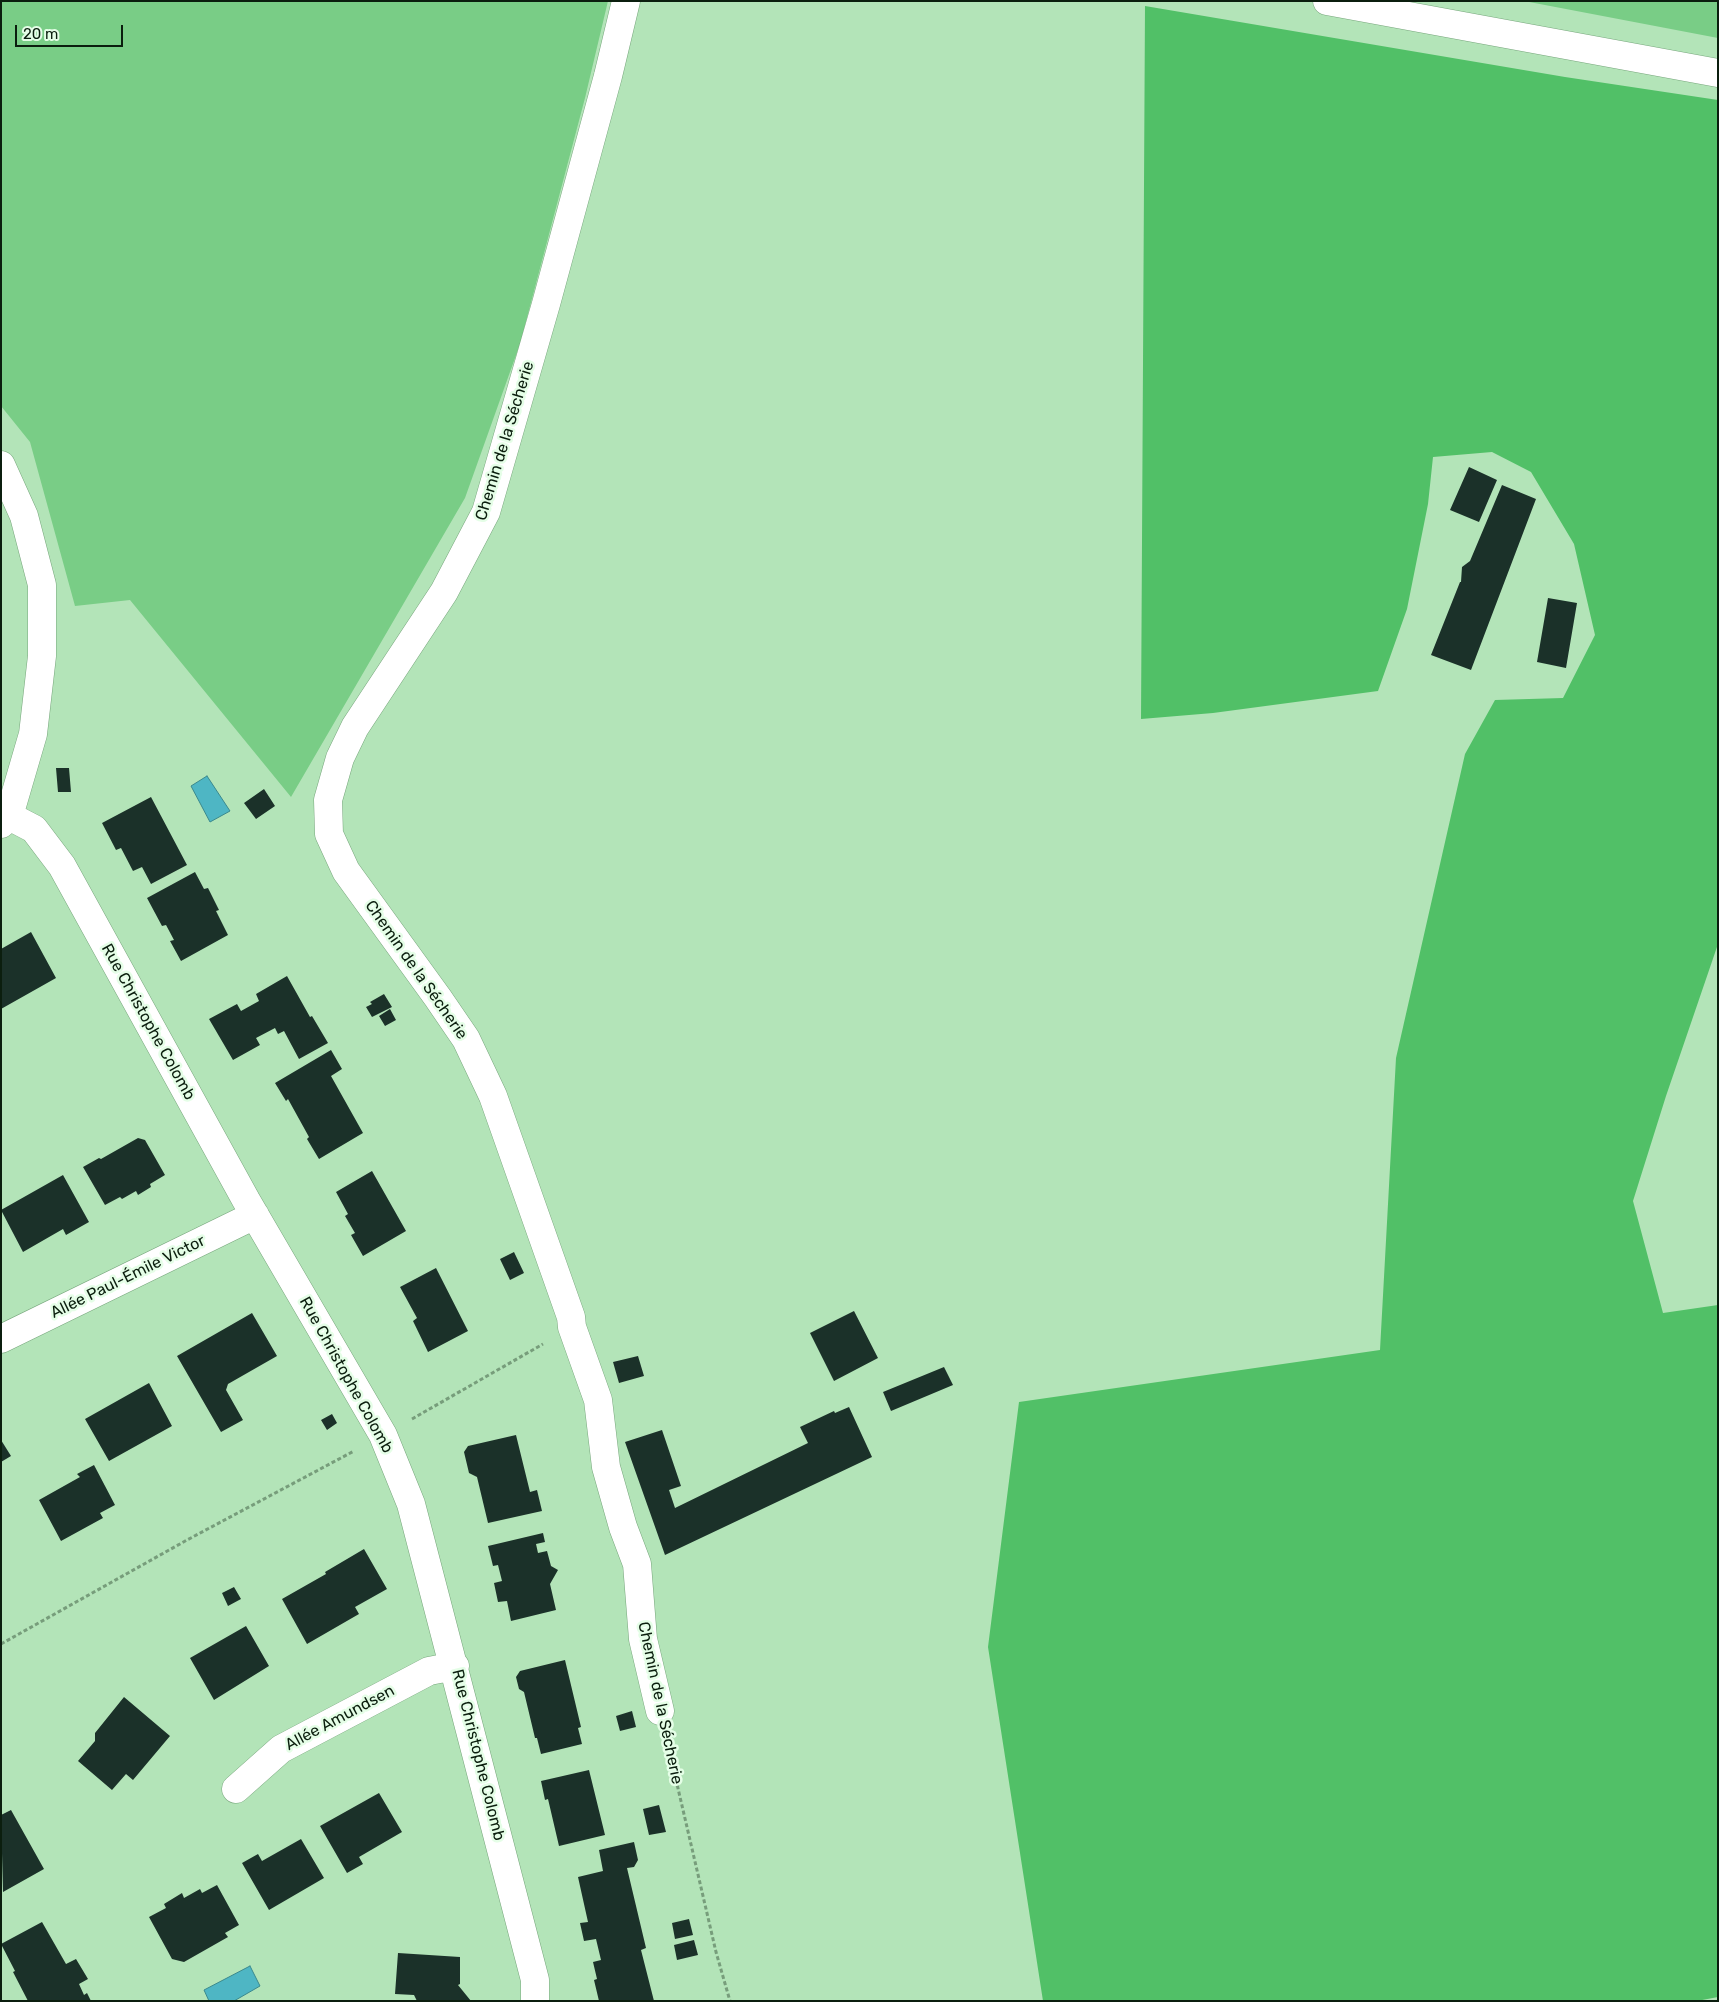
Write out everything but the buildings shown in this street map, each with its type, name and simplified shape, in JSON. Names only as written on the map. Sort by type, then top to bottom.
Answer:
[{"type":"street","name":"Chemin de la Sécherie","points":[[626,1],[608,76],[546,304],[486,512],[444,592],[355,727],[340,758],[328,800],[329,834],[346,871],[392,932],[460,1031],[493,1096],[571,1317],[572,1327],[598,1400],[606,1467],[623,1527],[637,1564],[643,1639],[660,1711]]},
{"type":"street","points":[[1327,1],[1718,73]]},
{"type":"street","points":[[4,475],[24,516],[42,585],[42,656],[32,734],[5,820]]},
{"type":"street","name":"Rue Christophe Colomb","points":[[5,820],[34,830],[62,866],[255,1215],[383,1435],[411,1504],[455,1666],[535,1980],[535,2001]]},
{"type":"street","name":"Allée Paul-Émile Victor","points":[[1,1339],[255,1215]]},
{"type":"street","name":"Allée Amundsen","points":[[236,1789],[281,1748],[429,1671],[455,1666]]},
{"type":"path","points":[[1,1644],[187,1540],[383,1435],[572,1327]]},
{"type":"path","name":"Chemin de la Sécherie","points":[[660,1711],[716,1952],[730,2001]]},
{"type":"green space","points":[[1,1],[608,1],[585,98],[520,344],[465,498],[291,797],[130,600],[75,606],[30,442],[1,406]]},
{"type":"green space","points":[[1524,1],[1718,1],[1718,38]]},
{"type":"green space","points":[[1145,6],[1565,77],[1718,100],[1718,944],[1666,1096],[1633,1201],[1663,1313],[1718,1305],[1718,1997],[1697,2001],[1043,2001],[988,1647],[1019,1402],[1380,1350],[1396,1058],[1465,754],[1495,700],[1563,698],[1595,635],[1574,544],[1531,472],[1492,452],[1433,457],[1428,504],[1407,609],[1378,691],[1213,713],[1141,719]]},
{"type":"water","points":[[207,776],[230,811],[210,822],[191,786]]},
{"type":"water","points":[[250,1966],[260,1986],[234,2001],[209,2001],[204,1990]]}]
